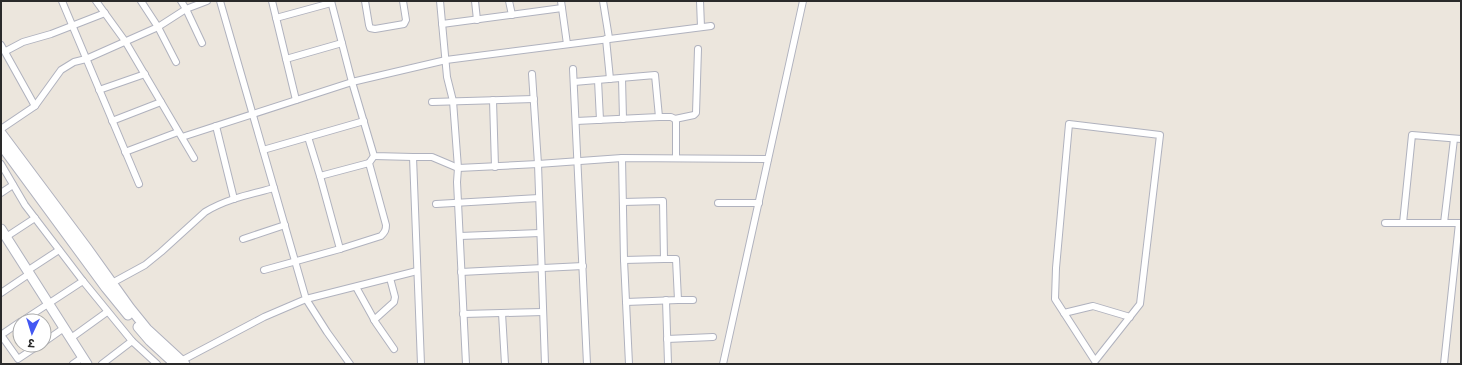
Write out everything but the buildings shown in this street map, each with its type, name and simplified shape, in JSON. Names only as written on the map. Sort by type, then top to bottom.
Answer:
[{"type":"main road","points":[[1,133],[147,329],[179,363]]},
{"type":"main road","points":[[1,145],[106,288],[150,341],[179,363]]},
{"type":"main road","points":[[4,233],[85,361]]},
{"type":"street","points":[[62,1],[139,184]]},
{"type":"street","points":[[96,1],[126,41],[194,158]]},
{"type":"street","points":[[140,1],[158,27],[176,62]]},
{"type":"street","points":[[181,1],[202,43]]},
{"type":"street","points":[[1,133],[35,106],[61,70],[74,62],[86,59],[158,27],[186,9],[207,1]]},
{"type":"street","points":[[220,1],[306,299],[350,364]]},
{"type":"street","points":[[272,1],[296,100]]},
{"type":"street","points":[[365,1],[370,28],[375,29],[404,24],[406,20],[403,1]]},
{"type":"street","points":[[440,1],[447,77],[452,101],[458,168],[457,182],[466,364]]},
{"type":"street","points":[[475,1],[477,20]]},
{"type":"street","points":[[509,1],[512,15]]},
{"type":"street","points":[[603,1],[610,79]]},
{"type":"street","points":[[700,1],[701,27]]},
{"type":"street","points":[[723,364],[803,1]]},
{"type":"street","points":[[276,18],[331,2],[352,82],[374,156]]},
{"type":"street","points":[[442,24],[512,15],[562,4],[566,44]]},
{"type":"street","points":[[6,51],[23,42],[72,26],[105,13]]},
{"type":"street","points":[[125,152],[180,134],[216,126],[352,82],[446,60],[607,38],[711,26]]},
{"type":"street","points":[[286,59],[342,43]]},
{"type":"street","points":[[1,46],[6,51],[35,106]]},
{"type":"street","points":[[576,121],[658,117],[670,117],[675,119],[694,115],[696,112],[698,49]]},
{"type":"street","points":[[573,69],[587,364]]},
{"type":"street","points":[[99,90],[145,74]]},
{"type":"street","points":[[532,74],[538,164],[545,364]]},
{"type":"street","points":[[574,82],[655,75],[658,117]]},
{"type":"street","points":[[622,78],[623,119]]},
{"type":"street","points":[[598,80],[600,120]]},
{"type":"street","points":[[432,102],[534,99]]},
{"type":"street","points":[[493,100],[495,167]]},
{"type":"street","points":[[112,121],[161,102]]},
{"type":"street","points":[[675,119],[676,158]]},
{"type":"street","points":[[263,150],[364,121]]},
{"type":"street","points":[[1069,124],[1160,135],[1140,304],[1094,362],[1064,313],[1055,299],[1056,268],[1069,124]]},
{"type":"street","points":[[216,126],[234,199]]},
{"type":"street","points":[[1402,223],[1412,135],[1458,139],[1444,223]]},
{"type":"street","points":[[308,137],[340,249]]},
{"type":"street","points":[[374,156],[432,157],[458,168],[578,162],[622,158],[768,159]]},
{"type":"street","points":[[320,176],[368,163],[374,156]]},
{"type":"street","points":[[413,157],[421,364]]},
{"type":"street","points":[[622,158],[628,364]]},
{"type":"street","points":[[264,270],[381,236],[386,231],[386,225],[368,163]]},
{"type":"street","points":[[1,164],[35,218],[107,312],[132,341],[157,364]]},
{"type":"street","points":[[1,193],[13,185]]},
{"type":"street","points":[[112,283],[145,265],[205,212],[234,199],[274,188]]},
{"type":"street","points":[[436,204],[539,198]]},
{"type":"street","points":[[623,202],[663,201],[664,259]]},
{"type":"street","points":[[718,203],[759,203]]},
{"type":"street","points":[[4,233],[35,218]]},
{"type":"street","points":[[1385,223],[1460,223],[1444,364]]},
{"type":"street","points":[[243,240],[285,225]]},
{"type":"street","points":[[460,236],[540,233]]},
{"type":"street","points":[[1,293],[59,250]]},
{"type":"street","points":[[624,260],[676,259],[678,300]]},
{"type":"street","points":[[461,272],[582,266]]},
{"type":"street","points":[[179,363],[264,317],[306,299],[418,271]]},
{"type":"street","points":[[374,320],[394,302],[396,297],[390,278]]},
{"type":"street","points":[[34,313],[83,281]]},
{"type":"street","points":[[356,287],[374,320],[394,349]]},
{"type":"street","points":[[666,300],[668,364]]},
{"type":"street","points":[[626,302],[693,300]]},
{"type":"street","points":[[1064,313],[1093,306],[1130,317]]},
{"type":"street","points":[[71,338],[107,312]]},
{"type":"street","points":[[463,314],[543,312]]},
{"type":"street","points":[[502,313],[505,364]]},
{"type":"street","points":[[12,328],[1,335],[18,359]]},
{"type":"street","points":[[52,336],[64,328]]},
{"type":"street","points":[[667,339],[713,337]]},
{"type":"street","points":[[102,364],[132,341]]},
{"type":"street","points":[[11,364],[27,353]]},
{"type":"street","points":[[73,364],[85,361]]}]
